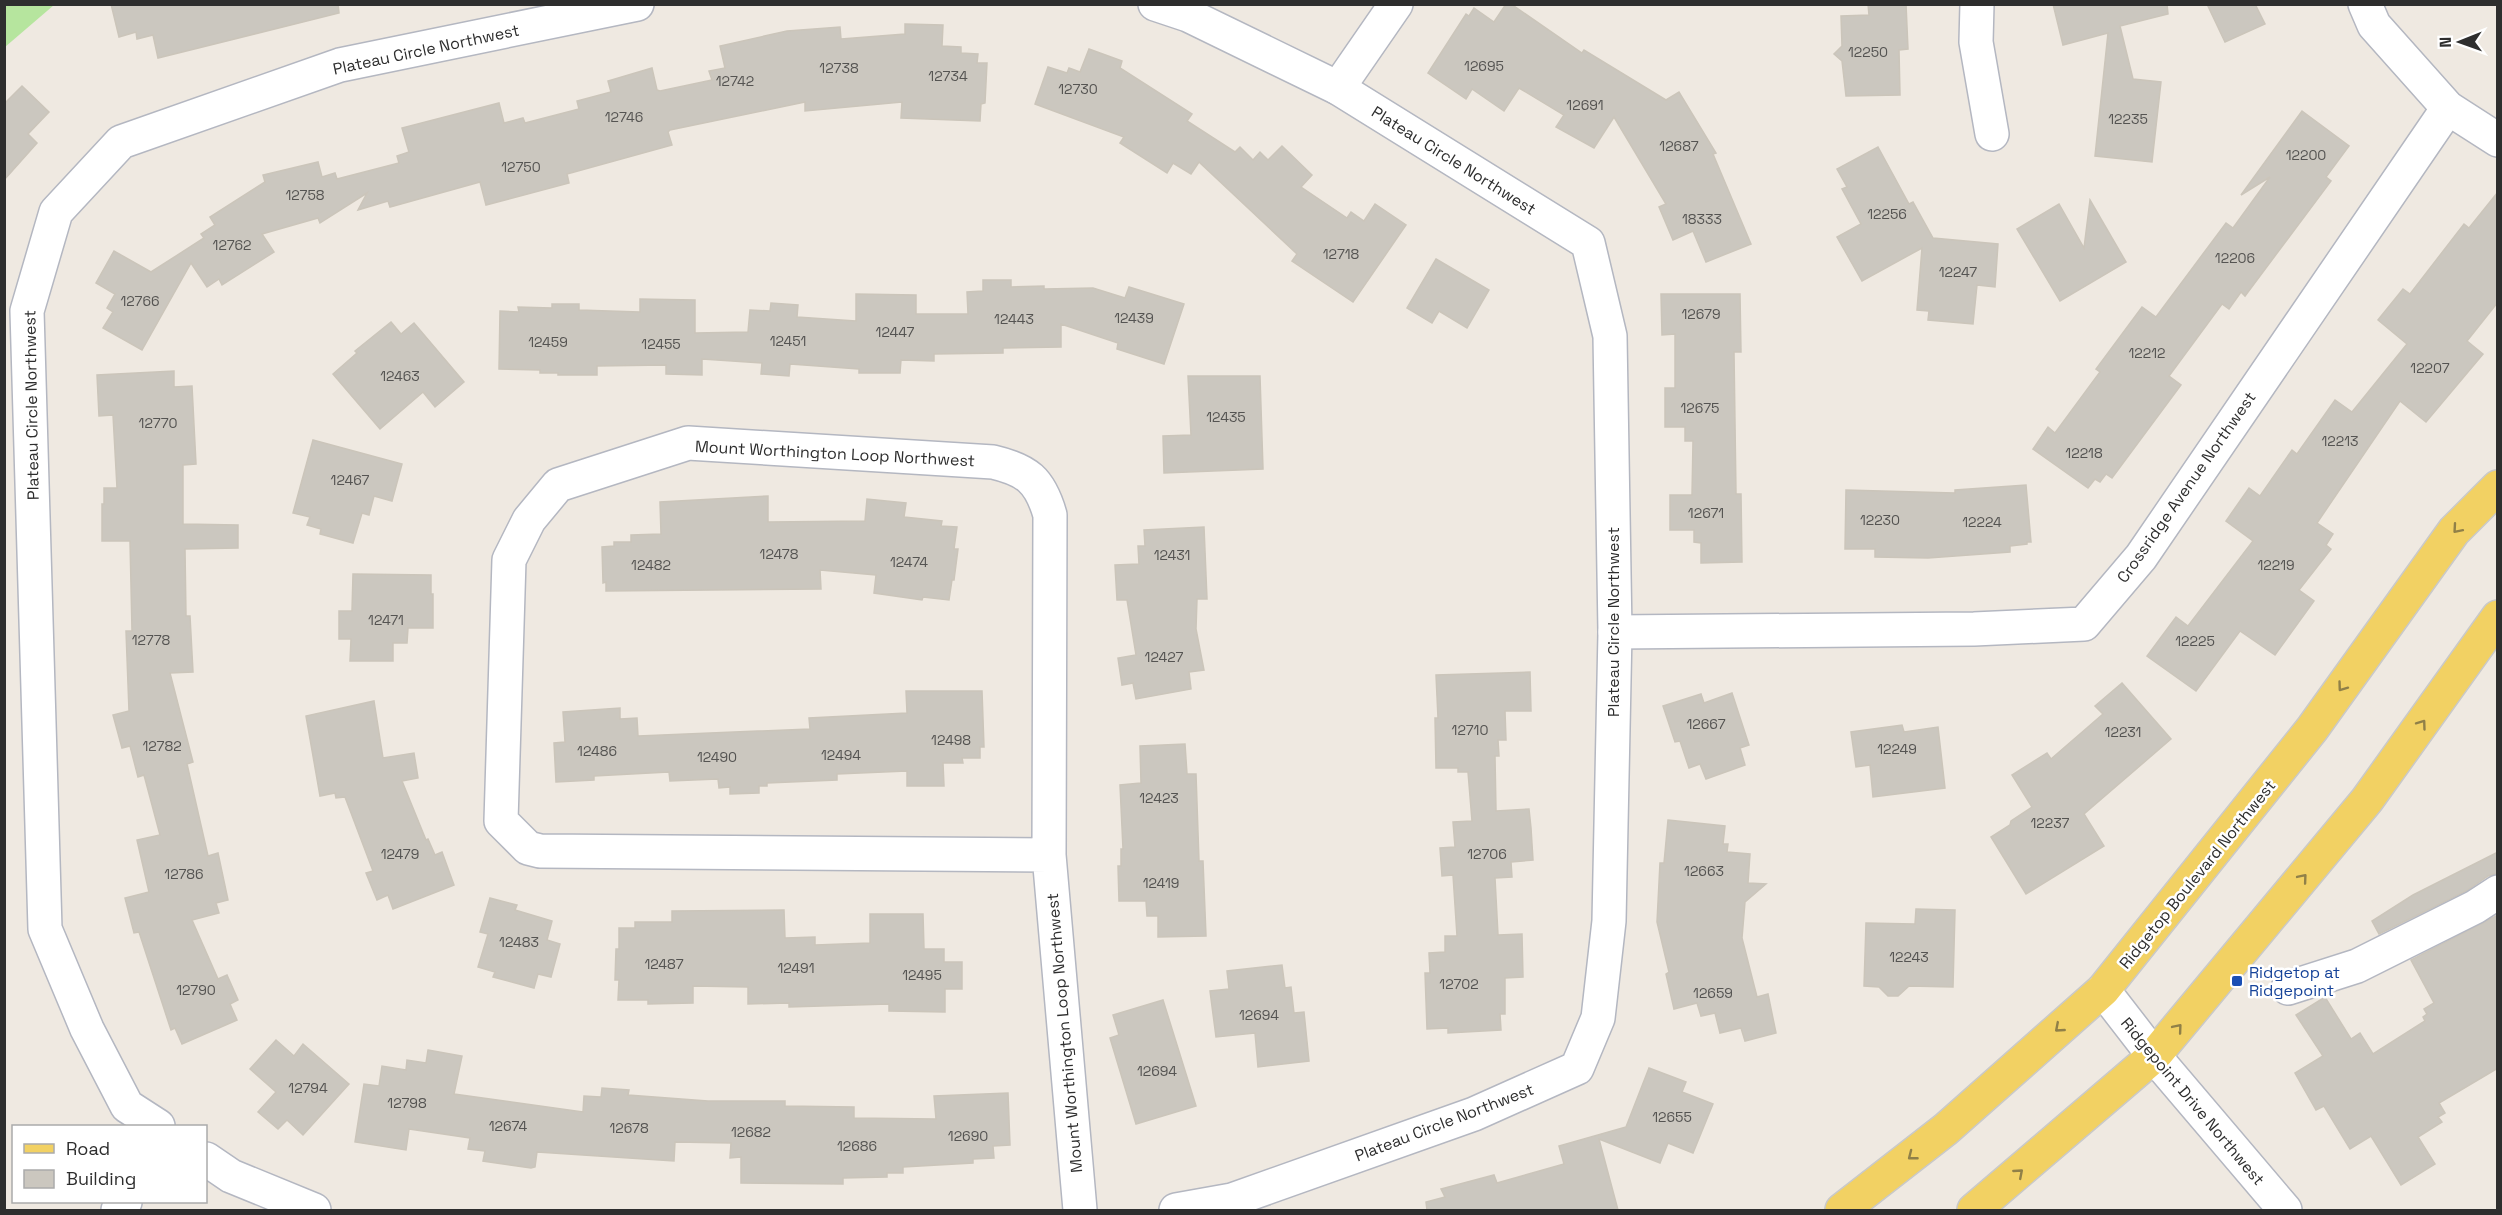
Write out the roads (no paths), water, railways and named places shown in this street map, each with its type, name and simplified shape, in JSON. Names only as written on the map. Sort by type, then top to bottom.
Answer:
[{"type":"main road","name":"Ridgetop Boulevard Northwest","points":[[1842,1210],[1946,1129],[2103,990],[2312,729],[2454,531],[2498,487]]},
{"type":"main road","points":[[1974,1210],[2154,1056],[2367,800],[2498,617]]},
{"type":"street","name":"Plateau Circle Northwest","points":[[156,1125],[127,1106],[87,1029],[45,929],[27,311],[56,212],[121,142],[339,65],[637,4]]},
{"type":"street","name":"Plateau Circle Northwest","points":[[1155,4],[1188,15],[1338,88],[1588,243],[1611,336],[1615,632],[1609,921],[1598,1018],[1577,1068],[1474,1114],[1232,1200],[1176,1210]]},
{"type":"street","points":[[1338,88],[1396,4]]},
{"type":"street","points":[[1977,4],[1976,42],[1992,134]]},
{"type":"street","points":[[2365,4],[2374,25],[2448,108],[2498,140]]},
{"type":"street","name":"Crossridge Avenue Northwest","points":[[1615,632],[1974,629],[2084,624],[2141,557],[2448,108]]},
{"type":"street","name":"Mount Worthington Loop Northwest","points":[[1049,855],[540,851],[528,848],[501,821],[509,560],[529,520],[558,485],[688,443],[993,462],[1024,471],[1044,495],[1050,514],[1049,855],[1080,1210]]},
{"type":"street","points":[[2288,988],[2356,966],[2475,908],[2498,892]]},
{"type":"street","name":"Ridgepoint Drive Northwest","points":[[2103,990],[2154,1056],[2285,1210]]},
{"type":"street","points":[[207,1160],[231,1176],[314,1210]]},
{"type":"place","name":"Ridgetop at Ridgepoint","points":[[2237,981]]}]
